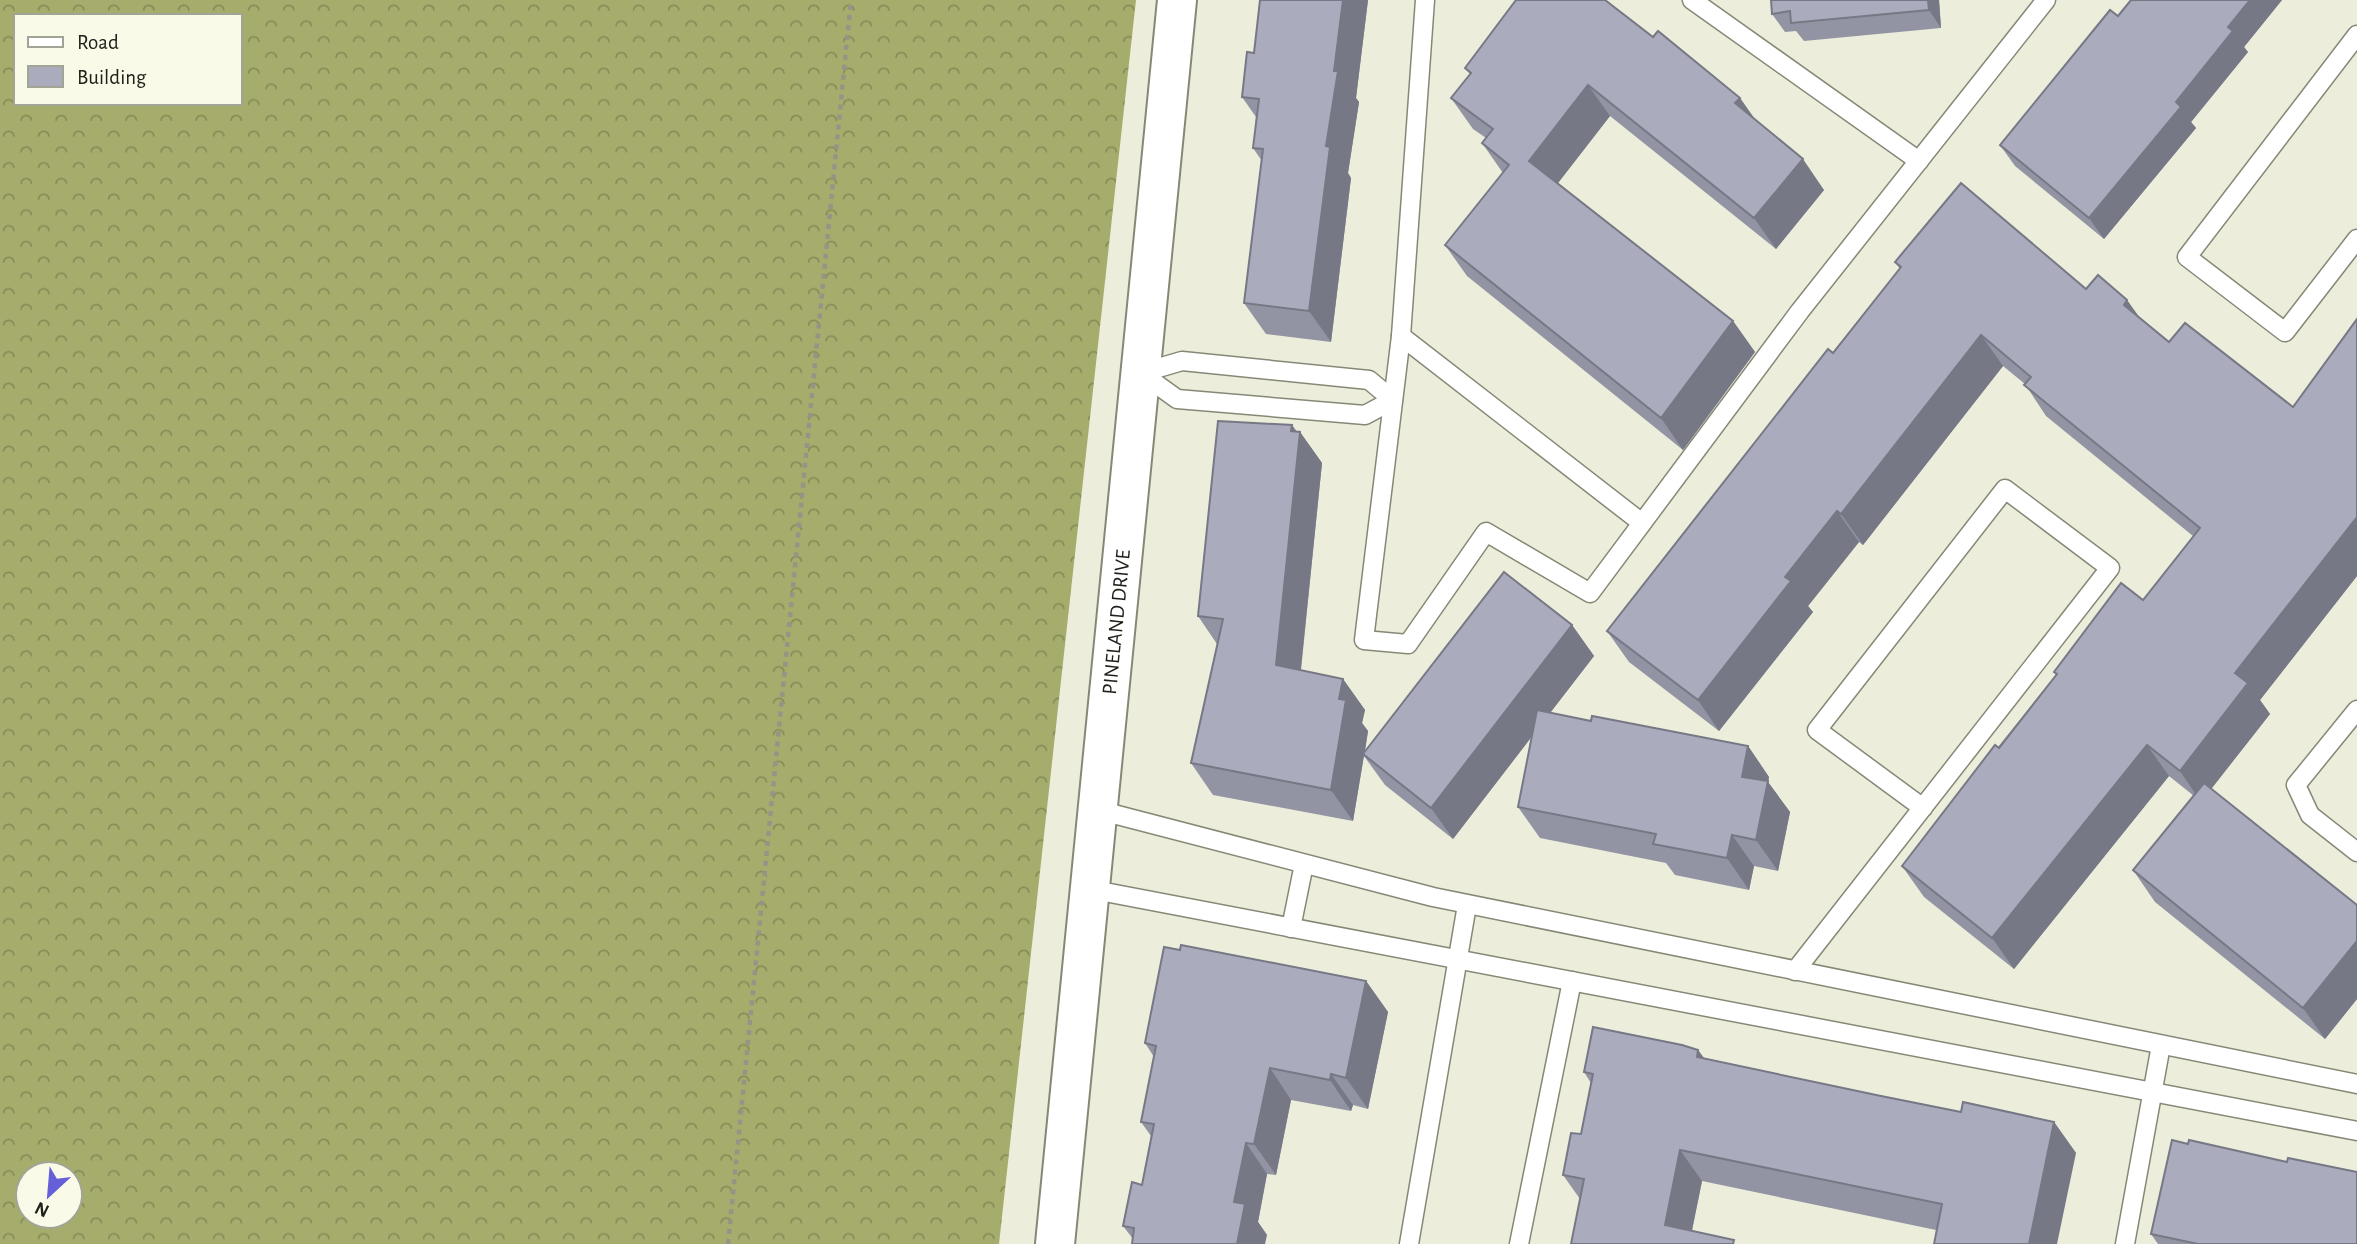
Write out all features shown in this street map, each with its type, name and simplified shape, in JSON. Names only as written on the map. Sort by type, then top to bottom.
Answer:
[{"type":"street","name":"PINELAND DRIVE","points":[[1055,1244],[1177,0]]},
{"type":"lane","points":[[1425,0],[1401,336],[1364,640],[1408,644],[1486,532],[1590,593],[1800,311],[2046,0]]},
{"type":"lane","points":[[1692,0],[1919,161]]},
{"type":"lane","points":[[2357,34],[2187,257],[2285,332],[2357,239]]},
{"type":"lane","points":[[1401,336],[1642,523]]},
{"type":"lane","points":[[1141,373],[1182,360],[1369,380],[1393,400]]},
{"type":"lane","points":[[1141,373],[1177,399],[1366,415],[1393,400]]},
{"type":"lane","points":[[1795,971],[1923,808],[2110,568],[2005,489],[1817,730],[1923,808]]},
{"type":"lane","points":[[2357,710],[2296,785],[2310,815],[2357,852]]},
{"type":"lane","points":[[1098,810],[1467,905],[2357,1084]]},
{"type":"lane","points":[[1291,928],[1304,864]]},
{"type":"lane","points":[[1089,889],[2357,1131]]},
{"type":"lane","points":[[1409,1244],[1460,960],[1467,905]]},
{"type":"lane","points":[[1519,1244],[1572,981]]},
{"type":"lane","points":[[2125,1244],[2161,1045]]},
{"type":"path","points":[[728,1244],[851,0]]},
{"type":"green space","points":[[0,0],[1136,0],[999,1244],[0,1244]]},
{"type":"building","points":[[1260,0],[1343,0],[1334,71],[1338,71],[1326,146],[1330,147],[1309,311],[1244,303],[1263,149],[1253,148],[1259,99],[1242,97],[1247,52],[1254,53]]},
{"type":"building","points":[[1516,0],[1605,0],[1653,37],[1658,31],[1740,98],[1735,103],[1803,159],[1754,218],[1588,85],[1529,161],[1733,321],[1661,418],[1445,245],[1509,165],[1482,143],[1493,129],[1451,98],[1471,73],[1465,68]]},
{"type":"building","points":[[1771,0],[1928,0],[1929,10],[1791,23],[1790,11],[1772,14]]},
{"type":"building","points":[[2131,0],[2250,0],[2228,27],[2233,31],[2176,102],[2181,107],[2089,218],[2000,145],[2110,10],[2118,16]]},
{"type":"building","points":[[1961,183],[2086,289],[2098,275],[2127,300],[2124,305],[2169,342],[2185,323],[2293,407],[2357,319],[2357,517],[2235,673],[2248,683],[2180,771],[2147,745],[1992,938],[1902,866],[1995,745],[1999,748],[2057,674],[2054,672],[2121,583],[2143,600],[2200,528],[2024,385],[2031,377],[1981,335],[1841,514],[1837,511],[1785,577],[1791,581],[1698,700],[1607,631],[1828,349],[1833,353],[1901,267],[1895,262]]},
{"type":"building","points":[[1218,421],[1292,425],[1291,431],[1300,432],[1276,665],[1343,679],[1339,699],[1346,700],[1331,790],[1191,763],[1223,619],[1198,616]]},
{"type":"building","points":[[1504,572],[1572,625],[1431,808],[1363,754]]},
{"type":"building","points":[[1537,710],[1591,721],[1592,716],[1748,746],[1742,777],[1768,781],[1756,840],[1732,835],[1727,858],[1653,844],[1656,834],[1518,807]]},
{"type":"building","points":[[2204,783],[2357,905],[2357,941],[2303,1008],[2133,870]]},
{"type":"building","points":[[1181,945],[1366,981],[1346,1078],[1331,1074],[1330,1080],[1270,1068],[1254,1144],[1246,1143],[1234,1202],[1245,1204],[1237,1244],[1132,1244],[1134,1228],[1123,1226],[1132,1182],[1142,1185],[1154,1124],[1141,1122],[1156,1046],[1145,1043],[1164,947],[1180,950]]},
{"type":"building","points":[[1593,1027],[1682,1045],[1698,1050],[1697,1057],[1881,1096],[1961,1112],[1963,1102],[2054,1122],[2029,1244],[1934,1244],[1942,1204],[1680,1150],[1665,1225],[1734,1240],[1733,1244],[1571,1244],[1584,1179],[1563,1175],[1571,1133],[1581,1134],[1593,1074],[1584,1072]]},
{"type":"building","points":[[2172,1140],[2188,1144],[2189,1140],[2287,1162],[2288,1158],[2357,1172],[2357,1244],[2198,1244],[2151,1234]]}]
